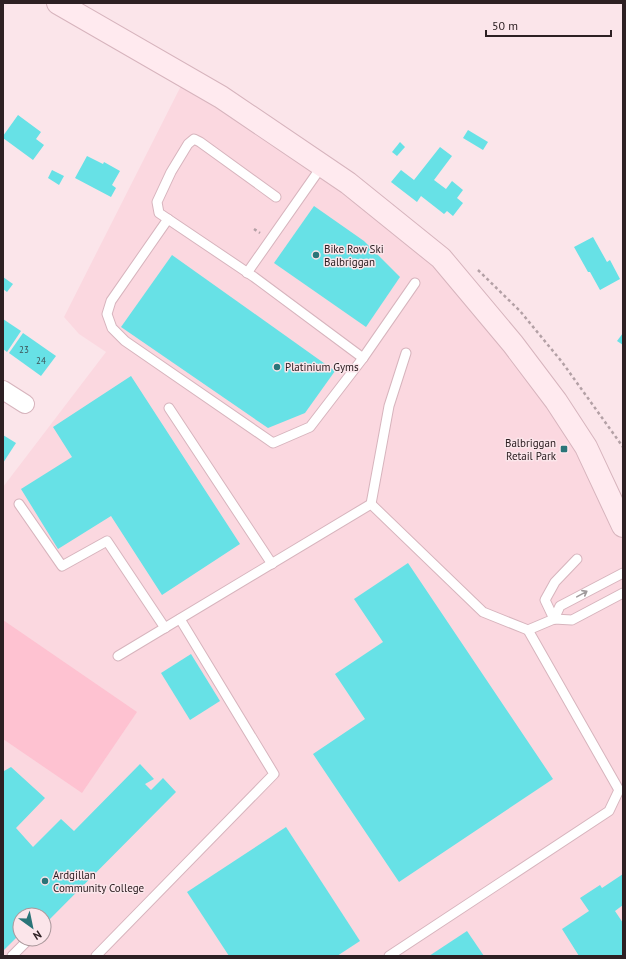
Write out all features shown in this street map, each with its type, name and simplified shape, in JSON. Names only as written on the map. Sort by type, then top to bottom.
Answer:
[{"type":"main road","points":[[58,3],[221,97],[348,183],[441,258],[556,401],[586,447],[623,526]]},
{"type":"street","points":[[3,390],[25,404]]},
{"type":"lane","points":[[276,196],[194,139],[188,144],[157,202],[159,213],[247,273],[363,358]]},
{"type":"lane","points":[[247,273],[322,166]]},
{"type":"lane","points":[[168,219],[111,301],[107,314],[112,328],[125,341],[274,444],[310,427],[363,358],[415,283]]},
{"type":"lane","points":[[118,656],[371,504],[389,406],[406,353]]},
{"type":"lane","points":[[169,408],[272,564]]},
{"type":"lane","points":[[19,504],[62,566],[107,541],[165,628]]},
{"type":"lane","points":[[371,504],[483,612],[528,630],[619,790],[609,811],[389,956]]},
{"type":"lane","points":[[554,619],[545,600],[555,582],[577,559]]},
{"type":"lane","points":[[554,619],[560,606],[623,574]]},
{"type":"lane","points":[[528,630],[554,619],[572,620],[623,593]]},
{"type":"lane","points":[[96,956],[274,774],[180,619]]},
{"type":"lane","points":[[12,956],[21,947]]},
{"type":"shaded area","points":[[186,76],[441,258],[513,344],[623,526],[623,956],[3,956],[3,487],[106,352],[79,334],[64,317]]},
{"type":"shaded area","points":[[3,620],[137,712],[82,793],[3,739]]},
{"type":"building","points":[[18,115],[41,132],[36,139],[44,145],[33,160],[3,138]]},
{"type":"building","points":[[468,130],[488,142],[483,150],[463,138]]},
{"type":"building","points":[[400,142],[405,147],[397,156],[392,152]]},
{"type":"building","points":[[440,147],[452,156],[434,180],[446,189],[452,181],[463,190],[457,198],[463,203],[453,216],[447,211],[444,214],[421,196],[417,202],[391,182],[401,170],[414,180]]},
{"type":"building","points":[[87,156],[103,164],[104,162],[120,171],[112,185],[116,188],[111,197],[75,178]]},
{"type":"building","points":[[52,170],[64,176],[59,185],[48,178]]},
{"type":"building","points":[[314,206],[364,241],[400,277],[366,327],[274,263]]},
{"type":"building","points":[[593,237],[607,262],[610,260],[620,279],[600,290],[574,247]]},
{"type":"building","points":[[172,255],[335,371],[305,413],[268,428],[121,327]]},
{"type":"building","points":[[3,277],[13,284],[7,292],[3,289]]},
{"type":"building","points":[[3,319],[21,331],[7,352],[3,349]]},
{"type":"building","points":[[23,333],[56,356],[41,376],[9,353]]},
{"type":"building","points":[[623,333],[623,345],[617,341]]},
{"type":"building","points":[[131,376],[240,544],[162,595],[111,516],[58,549],[21,489],[72,457],[53,427]]},
{"type":"building","points":[[3,435],[16,443],[3,463]]},
{"type":"building","points":[[408,563],[553,779],[399,882],[313,754],[365,719],[335,674],[383,642],[354,599]]},
{"type":"building","points":[[191,654],[220,701],[190,720],[161,673]]},
{"type":"building","name":"Ardgillan Community College","points":[[140,764],[154,779],[145,784],[151,790],[163,778],[176,792],[52,917],[52,907],[12,907],[12,942],[3,951],[3,770],[4,771],[11,767],[45,798],[16,828],[33,847],[61,819],[74,831]]},
{"type":"building","points":[[286,827],[360,941],[337,956],[229,956],[187,892]]},
{"type":"building","points":[[623,874],[623,905],[615,911],[623,923],[623,956],[579,956],[562,929],[589,911],[580,898],[600,885],[602,888]]},
{"type":"building","points":[[467,931],[484,956],[429,956]]},
{"type":"place","name":"Bike Row Ski Balbriggan","points":[[316,255]]},
{"type":"place","name":"Platinium Gyms","points":[[277,367]]},
{"type":"place","name":"Balbriggan Retail Park","points":[[564,449]]},
{"type":"place","name":"Ardgillan Community College","points":[[45,881]]}]
